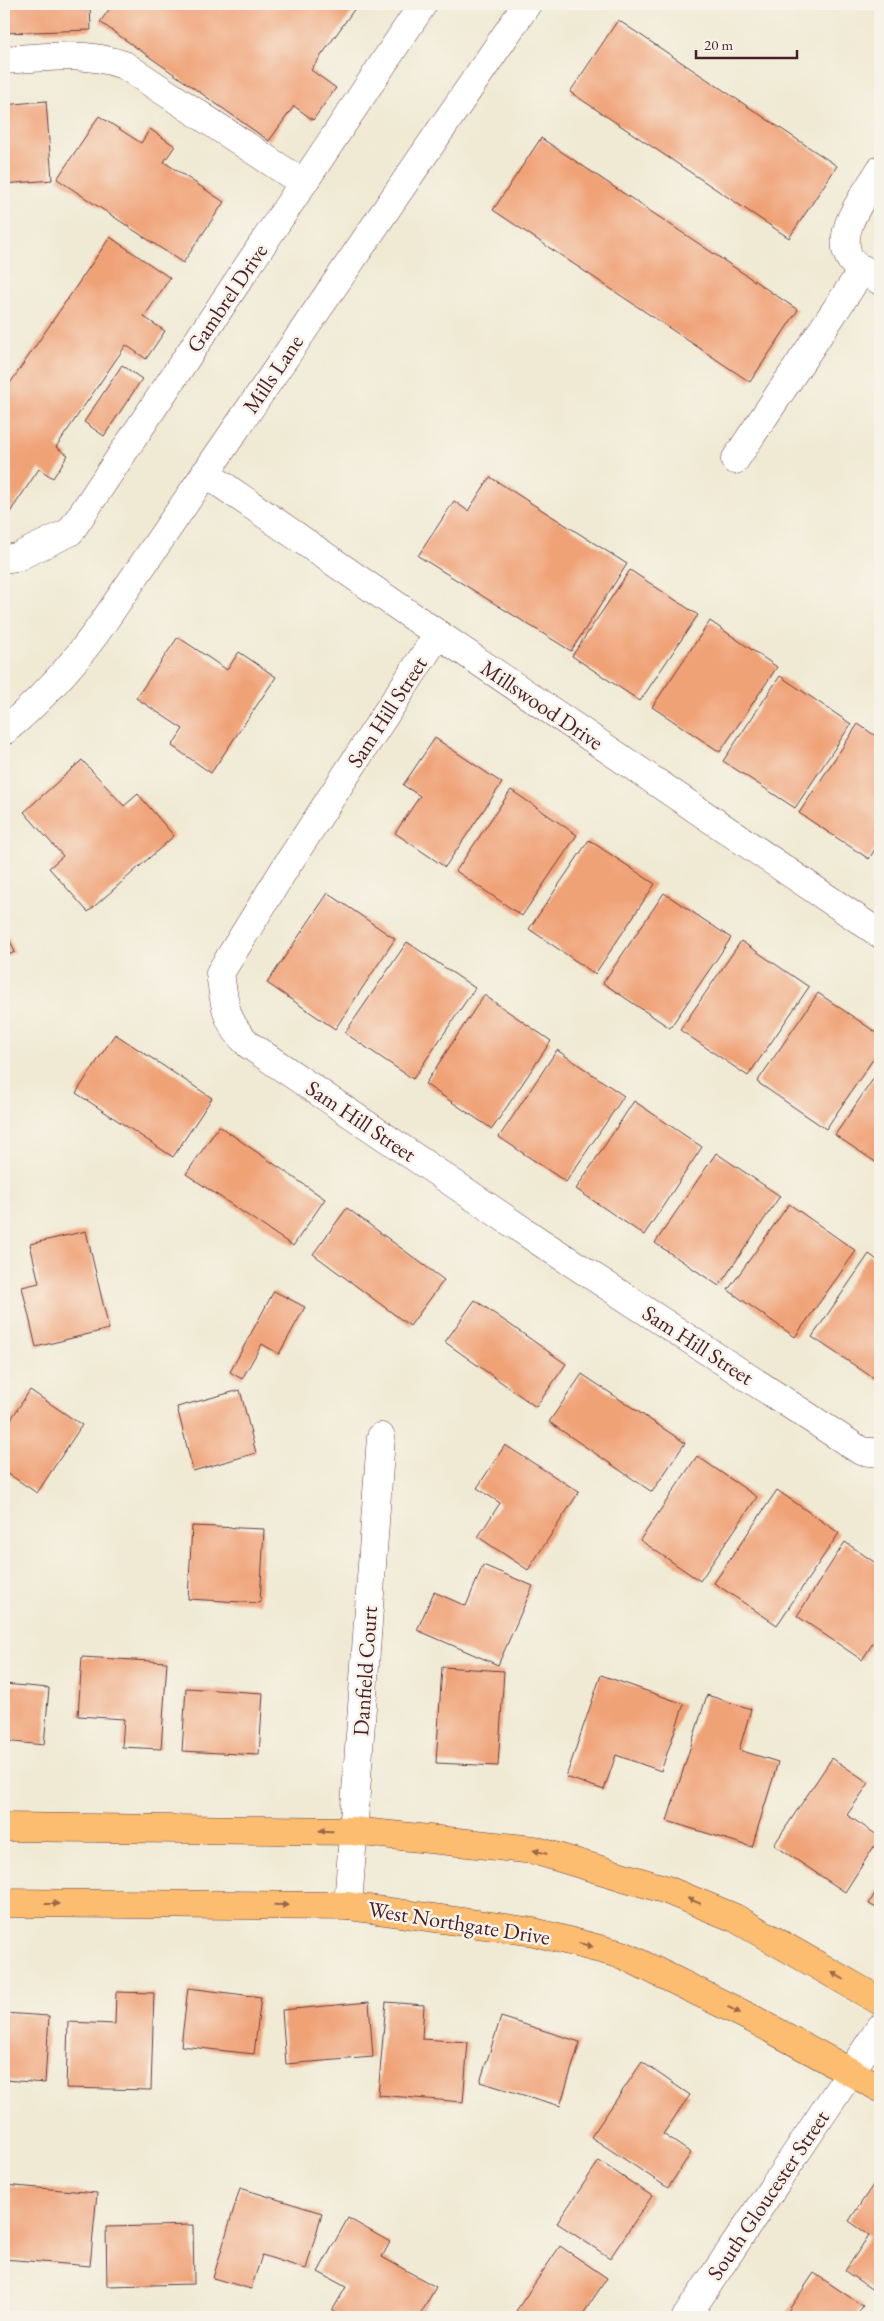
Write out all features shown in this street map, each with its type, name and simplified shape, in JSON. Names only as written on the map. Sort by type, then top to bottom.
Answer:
[{"type":"main road","points":[[4,1827],[353,1831],[534,1850],[667,1890],[735,1918],[880,2001]]},
{"type":"main road","name":"West Northgate Drive","points":[[4,1903],[348,1906],[534,1932],[623,1955],[753,2019],[880,2088]]},
{"type":"street","name":"Gambrel Drive","points":[[4,559],[17,557],[70,532],[423,4]]},
{"type":"street","name":"Mills Lane","points":[[4,731],[46,693],[72,665],[206,473],[527,4]]},
{"type":"street","points":[[4,60],[69,55],[104,57],[124,65],[303,183]]},
{"type":"street","points":[[734,460],[872,275],[854,263],[846,249],[846,229],[880,170]]},
{"type":"street","name":"Millswood Drive","points":[[206,473],[438,634],[880,934]]},
{"type":"street","name":"Sam Hill Street","points":[[438,634],[287,865],[220,973],[227,1016],[238,1034],[249,1045],[540,1242],[861,1451],[880,1453]]},
{"type":"street","name":"Danfield Court","points":[[348,1906],[381,1436]]},
{"type":"street","name":"South Gloucester Street","points":[[686,2317],[880,2028]]},
{"type":"building","points":[[4,4],[90,4],[91,30],[4,33]]},
{"type":"building","points":[[113,4],[254,4],[258,6],[260,4],[358,4],[311,70],[336,88],[313,120],[294,106],[269,141],[100,22]]},
{"type":"building","points":[[618,20],[837,166],[789,238],[570,92]]},
{"type":"building","points":[[46,101],[52,180],[4,184],[4,105]]},
{"type":"building","points":[[99,116],[141,143],[150,129],[175,146],[164,162],[224,202],[183,263],[57,179]]},
{"type":"building","points":[[541,138],[798,310],[750,382],[493,210]]},
{"type":"building","points":[[110,237],[170,278],[144,317],[165,331],[146,359],[126,345],[56,447],[68,455],[53,478],[39,469],[4,521],[4,392]]},
{"type":"building","points":[[122,365],[142,379],[104,436],[84,422]]},
{"type":"building","points":[[490,477],[627,564],[571,651],[418,556],[454,501],[468,511]]},
{"type":"building","points":[[630,570],[698,615],[640,701],[572,656]]},
{"type":"building","points":[[710,621],[777,667],[720,752],[652,707]]},
{"type":"building","points":[[178,637],[227,670],[239,652],[276,677],[211,773],[172,746],[183,729],[136,698]]},
{"type":"building","points":[[780,676],[851,724],[795,808],[723,761]]},
{"type":"building","points":[[858,724],[880,739],[880,841],[869,859],[799,813]]},
{"type":"building","points":[[435,738],[502,783],[445,867],[395,833],[420,796],[403,785]]},
{"type":"building","points":[[82,760],[124,806],[138,794],[174,836],[88,912],[49,868],[63,856],[24,812]]},
{"type":"building","points":[[511,790],[577,835],[522,916],[456,871]]},
{"type":"building","points":[[589,840],[655,884],[595,974],[529,929]]},
{"type":"building","points":[[328,893],[395,939],[335,1029],[267,983]]},
{"type":"building","points":[[664,893],[731,938],[670,1028],[603,983]]},
{"type":"building","points":[[4,927],[15,952],[4,957]]},
{"type":"building","points":[[741,941],[809,987],[748,1076],[680,1030]]},
{"type":"building","points":[[407,942],[475,988],[413,1079],[345,1033]]},
{"type":"building","points":[[818,993],[880,1035],[880,1049],[826,1129],[757,1082]]},
{"type":"building","points":[[484,995],[551,1041],[492,1129],[425,1084]]},
{"type":"building","points":[[115,1034],[212,1098],[173,1157],[76,1093]]},
{"type":"building","points":[[557,1050],[624,1096],[566,1182],[499,1137]]},
{"type":"building","points":[[880,1069],[880,1165],[835,1135]]},
{"type":"building","points":[[634,1101],[702,1147],[644,1235],[576,1189]]},
{"type":"building","points":[[219,1126],[325,1199],[293,1246],[186,1174]]},
{"type":"building","points":[[716,1153],[780,1196],[719,1286],[655,1243]]},
{"type":"building","points":[[789,1204],[856,1251],[795,1337],[728,1290]]},
{"type":"building","points":[[347,1208],[444,1280],[410,1326],[313,1254]]},
{"type":"building","points":[[86,1231],[109,1329],[36,1347],[22,1287],[39,1283],[30,1244]]},
{"type":"building","points":[[869,1254],[880,1262],[880,1377],[878,1381],[812,1337]]},
{"type":"building","points":[[274,1291],[305,1307],[279,1354],[262,1344],[242,1379],[230,1372]]},
{"type":"building","points":[[475,1300],[566,1364],[536,1407],[445,1342]]},
{"type":"building","points":[[582,1374],[685,1443],[652,1492],[549,1422]]},
{"type":"building","points":[[30,1390],[82,1425],[37,1493],[4,1471],[4,1430]]},
{"type":"building","points":[[240,1390],[256,1453],[193,1471],[177,1407]]},
{"type":"building","points":[[505,1445],[579,1492],[528,1570],[478,1537],[500,1503],[477,1488]]},
{"type":"building","points":[[697,1456],[757,1497],[700,1581],[640,1540]]},
{"type":"building","points":[[777,1490],[839,1533],[777,1625],[714,1583]]},
{"type":"building","points":[[192,1526],[264,1529],[260,1603],[188,1599]]},
{"type":"building","points":[[845,1542],[877,1564],[880,1559],[880,1632],[862,1660],[797,1616]]},
{"type":"building","points":[[483,1565],[533,1586],[498,1665],[417,1630],[434,1592],[466,1606]]},
{"type":"building","points":[[82,1657],[167,1662],[161,1749],[122,1747],[124,1719],[78,1716]]},
{"type":"building","points":[[442,1667],[504,1671],[498,1766],[436,1763]]},
{"type":"building","points":[[601,1675],[684,1704],[661,1771],[616,1755],[604,1790],[566,1777]]},
{"type":"building","points":[[4,1684],[49,1688],[44,1745],[4,1741]]},
{"type":"building","points":[[186,1688],[263,1693],[259,1755],[182,1751]]},
{"type":"building","points":[[707,1695],[751,1709],[739,1750],[778,1762],[752,1847],[667,1821]]},
{"type":"building","points":[[832,1758],[869,1783],[847,1815],[880,1837],[845,1892],[774,1845]]},
{"type":"building","points":[[880,1884],[880,1910],[869,1904]]},
{"type":"building","points":[[188,1988],[261,1997],[254,2054],[181,2046]]},
{"type":"building","points":[[116,1992],[154,1993],[151,2090],[66,2088],[68,2022],[115,2024]]},
{"type":"building","points":[[369,2002],[373,2057],[286,2064],[282,2010]]},
{"type":"building","points":[[386,2002],[424,2005],[422,2039],[468,2042],[463,2102],[378,2095]]},
{"type":"building","points":[[4,2013],[49,2016],[45,2083],[4,2080]]},
{"type":"building","points":[[501,2017],[580,2042],[560,2106],[480,2082]]},
{"type":"building","points":[[642,2062],[690,2095],[663,2134],[691,2153],[668,2188],[591,2137]]},
{"type":"building","points":[[599,2161],[652,2196],[610,2258],[557,2223]]},
{"type":"building","points":[[877,2179],[880,2181],[880,2295],[845,2271],[869,2235],[849,2221]]},
{"type":"building","points":[[4,2185],[97,2193],[90,2266],[4,2259]]},
{"type":"building","points":[[240,2188],[322,2213],[306,2269],[262,2255],[251,2289],[213,2278]]},
{"type":"building","points":[[348,2218],[390,2242],[382,2257],[436,2287],[419,2317],[343,2317],[332,2311],[346,2287],[318,2272]]},
{"type":"building","points":[[193,2225],[194,2284],[107,2286],[106,2227]]},
{"type":"building","points":[[560,2246],[607,2278],[581,2317],[526,2317],[516,2311]]},
{"type":"building","points":[[814,2273],[863,2306],[856,2317],[784,2317]]}]
